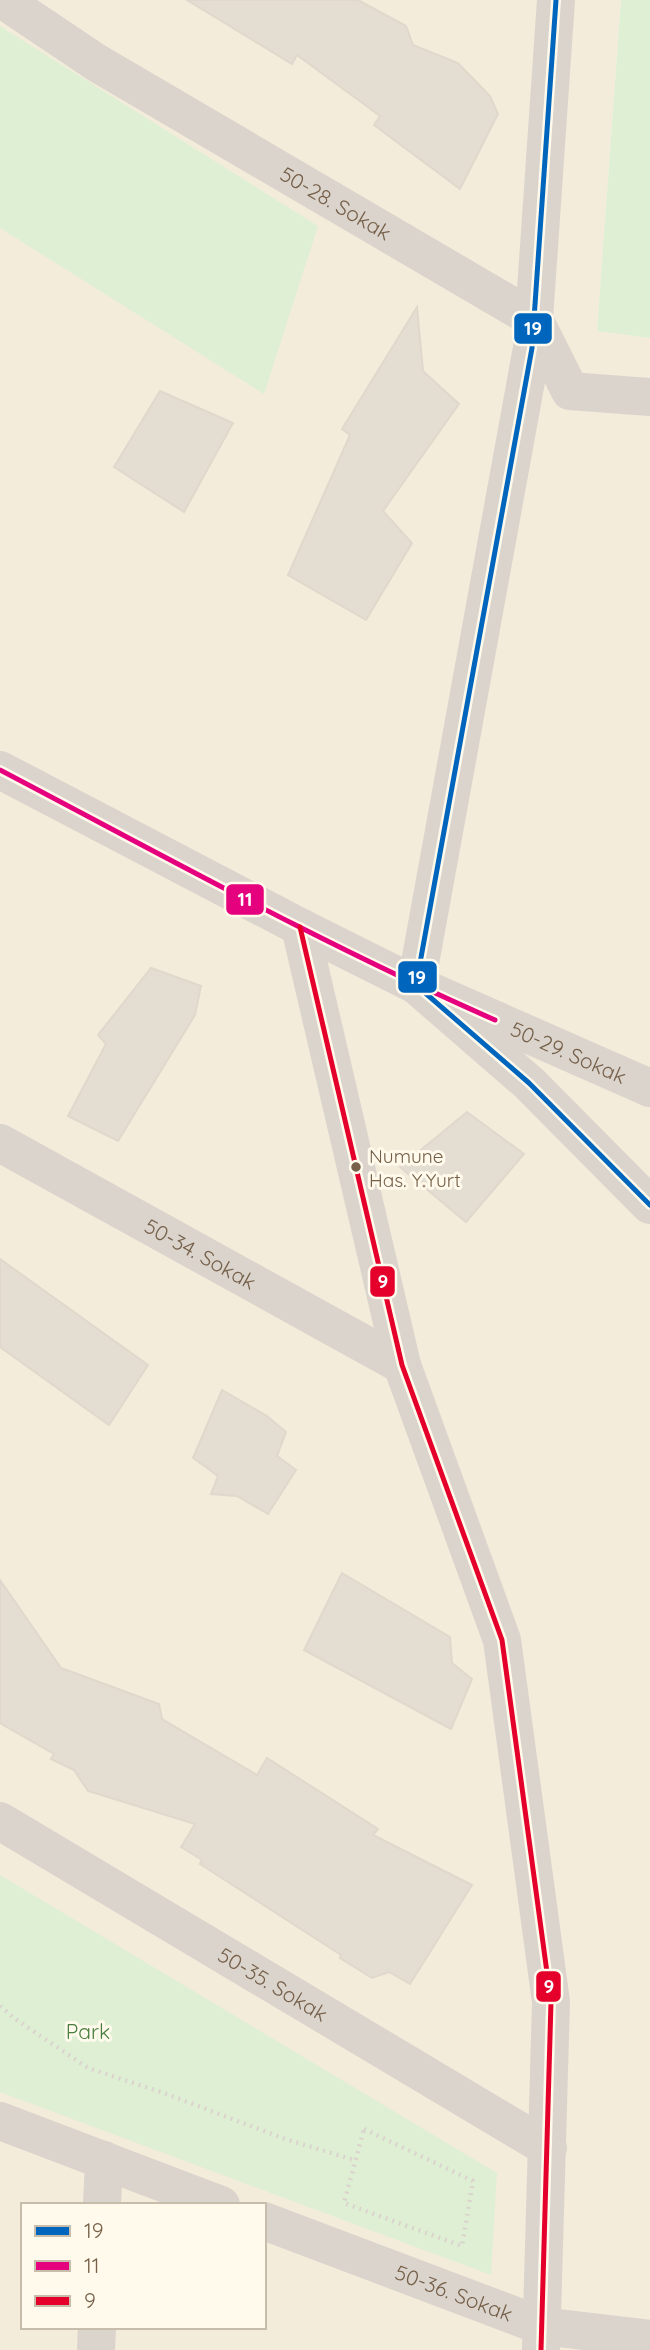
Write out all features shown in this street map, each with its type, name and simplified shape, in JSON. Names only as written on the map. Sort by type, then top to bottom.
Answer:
[{"type":"street","name":"50-28. Sokak","points":[[3,0],[97,63],[534,319]]},
{"type":"street","points":[[556,0],[532,348],[416,985],[529,1083],[650,1205]]},
{"type":"street","points":[[534,319],[570,391],[650,397]]},
{"type":"street","name":"50-29. Sokak","points":[[0,770],[416,985],[650,1088]]},
{"type":"street","points":[[300,927],[402,1365],[502,1640],[551,2002],[542,2338]]},
{"type":"street","name":"50-34. Sokak","points":[[0,1143],[402,1365]]},
{"type":"street","name":"50-35. Sokak","points":[[0,1821],[548,2148]]},
{"type":"street","points":[[0,2121],[216,2203]]},
{"type":"street","points":[[102,2203],[104,2161]]},
{"type":"street","name":"50-36. Sokak","points":[[266,2222],[542,2338],[650,2339]]},
{"type":"street","points":[[96,2350],[97,2329]]},
{"type":"path","points":[[0,2006],[13,2018],[88,2068],[164,2093],[285,2139],[354,2160]]},
{"type":"path","points":[[363,2129],[473,2181],[462,2246],[344,2203],[354,2160],[363,2129]]},
{"type":"shaded area","points":[[0,0],[621,0],[597,331],[650,338],[650,2350],[0,2350]]},
{"type":"green space","points":[[621,0],[650,0],[650,338],[597,331]]},
{"type":"green space","points":[[0,26],[318,226],[264,394],[0,228]]},
{"type":"green space","name":"Park","points":[[0,1875],[497,2173],[491,2275],[0,2092]]},
{"type":"building","points":[[187,0],[358,0],[406,26],[413,45],[458,63],[490,96],[498,114],[460,189],[374,125],[380,116],[297,55],[292,64]]},
{"type":"building","points":[[417,307],[423,371],[459,404],[383,511],[412,543],[366,620],[288,575],[350,435],[342,429]]},
{"type":"building","points":[[160,391],[233,423],[184,512],[114,467]]},
{"type":"building","points":[[151,968],[201,986],[195,1015],[118,1141],[68,1116],[106,1044],[98,1035]]},
{"type":"building","points":[[467,1112],[524,1154],[466,1222],[400,1167]]},
{"type":"building","points":[[0,1259],[148,1365],[109,1425],[0,1347]]},
{"type":"building","points":[[222,1390],[267,1416],[286,1432],[277,1456],[296,1470],[268,1514],[237,1496],[211,1494],[218,1476],[193,1458]]},
{"type":"building","points":[[342,1573],[450,1637],[452,1663],[472,1679],[451,1729],[304,1650]]},
{"type":"building","points":[[0,1580],[61,1668],[159,1704],[162,1719],[257,1775],[267,1758],[378,1829],[373,1835],[472,1885],[410,1984],[389,1972],[372,1978],[200,1864],[202,1860],[181,1847],[195,1824],[88,1791],[74,1770],[51,1759],[54,1754],[0,1723]]},
{"type":"transit line","name":"19","points":[[556,0],[532,348],[416,985],[529,1083],[650,1205]]},
{"type":"transit line","name":"11","points":[[0,770],[307,931],[495,1020]]},
{"type":"transit line","name":"9","points":[[300,927],[402,1365],[502,1640],[551,2002],[541,2350]]},
{"type":"place","name":"Numune Has. Y.Yurt","points":[[356,1167]]}]
